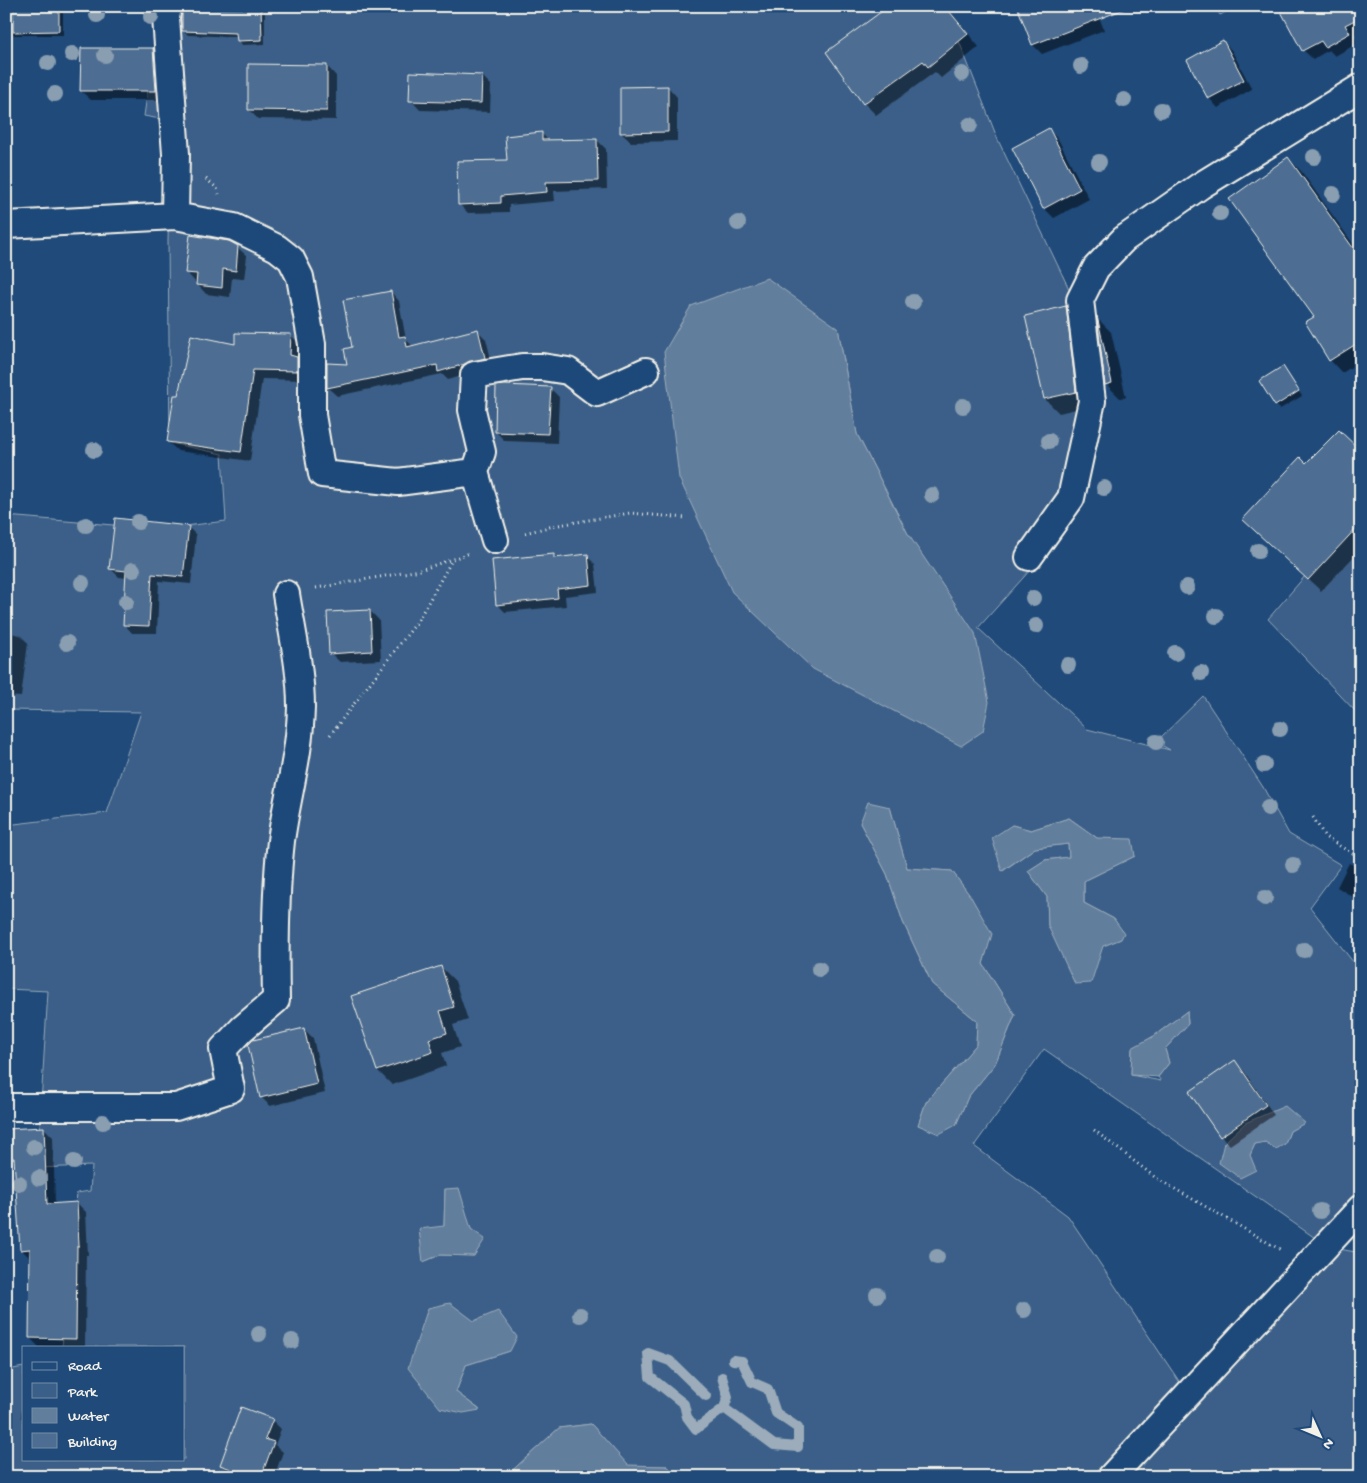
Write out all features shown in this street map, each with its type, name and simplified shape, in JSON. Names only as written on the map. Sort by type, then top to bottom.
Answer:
[{"type":"street","points":[[168,6],[166,18],[176,154],[175,216]]},
{"type":"street","points":[[1029,557],[1070,498],[1092,401],[1080,300],[1096,268],[1124,239],[1200,186],[1361,87]]},
{"type":"street","points":[[6,226],[175,216],[234,227],[277,248],[291,259],[300,277],[312,344],[312,415],[322,474],[398,482],[475,472]]},
{"type":"street","points":[[494,540],[475,472],[482,452],[472,410],[474,375],[522,367],[542,367],[568,371],[597,392],[646,371]]},
{"type":"street","points":[[6,1107],[176,1107],[231,1089],[223,1049],[242,1029],[276,1000],[274,927],[281,840],[297,762],[301,706],[297,655],[286,594]]},
{"type":"street","points":[[1111,1477],[1361,1208]]},
{"type":"path","points":[[176,154],[217,188],[234,227]]},
{"type":"path","points":[[286,594],[420,570],[482,549],[494,540],[553,526],[630,513],[686,518]]},
{"type":"path","points":[[297,762],[334,732],[417,622],[452,559]]},
{"type":"path","points":[[1313,817],[1325,837],[1361,859]]},
{"type":"path","points":[[1094,1130],[1156,1178],[1308,1265]]},
{"type":"green space","points":[[160,6],[940,6],[955,31],[998,140],[1070,291],[1081,396],[1060,491],[1049,513],[1059,538],[978,628],[1087,729],[1170,750],[1156,742],[1203,696],[1263,787],[1289,834],[1341,865],[1310,907],[1361,972],[1361,980],[1355,985],[1361,991],[1361,1194],[1318,1240],[1044,1049],[974,1146],[1068,1216],[1181,1384],[1339,1249],[1361,1253],[1361,1477],[1119,1477],[1175,1407],[1096,1477],[679,1477],[667,1466],[628,1466],[591,1424],[559,1428],[505,1477],[6,1477],[6,1389],[13,1369],[22,1367],[22,1460],[185,1460],[185,1346],[62,1346],[77,1193],[90,1191],[92,1166],[37,1168],[48,991],[6,989],[6,825],[107,813],[141,712],[6,710],[6,516],[161,529],[226,521],[222,454],[170,443],[168,240],[171,121],[144,116]],"holes":[[[838,328],[857,434],[908,534],[813,669]],[[890,807],[907,868],[952,871],[971,898],[991,934],[983,964],[1015,1015],[995,1064],[968,1097],[956,1125],[918,1125],[926,1102],[976,1045],[977,1021],[932,984],[903,922],[887,874],[860,823]],[[1069,818],[1097,838],[1135,856],[1084,881],[1084,903],[1114,919],[1121,939],[1103,946],[1048,926],[1047,897],[1028,871],[1045,860],[1069,857],[1068,844],[1035,848],[1003,871],[1012,825],[1031,830]],[[1187,1011],[1188,1024],[1165,1049],[1169,1063],[1158,1077],[1161,1081],[1131,1075],[1132,1049],[1154,1036]],[[1284,1107],[1304,1123],[1290,1131],[1285,1144],[1265,1142],[1255,1144],[1250,1155],[1219,1163]],[[445,1189],[471,1229],[474,1256],[440,1255],[423,1262],[444,1226]],[[450,1304],[510,1351],[466,1365],[456,1392],[479,1409],[440,1408]]]},
{"type":"green space","points":[[1213,6],[1238,6],[1220,15]]},
{"type":"green space","points":[[1361,511],[1361,706],[1356,712],[1268,619]]},
{"type":"water","points":[[767,278],[838,328],[857,434],[908,534],[975,633],[989,702],[983,731],[961,746],[813,669],[732,592],[679,478],[664,352],[691,306]]},
{"type":"water","points":[[868,802],[890,807],[907,868],[952,871],[971,897],[992,934],[983,964],[1015,1015],[995,1064],[968,1097],[956,1125],[939,1134],[918,1125],[926,1102],[976,1045],[977,1021],[932,984],[903,922],[887,874],[860,823]]},
{"type":"water","points":[[1069,818],[1097,838],[1132,839],[1135,856],[1084,881],[1084,903],[1114,919],[1124,933],[1121,939],[1103,946],[1091,983],[1075,984],[1048,926],[1047,897],[1028,871],[1045,860],[1069,857],[1068,844],[1035,848],[1002,871],[992,838],[1012,825],[1031,830]]},
{"type":"water","points":[[1187,1011],[1188,1024],[1165,1049],[1169,1063],[1158,1077],[1131,1075],[1132,1048],[1154,1036]]},
{"type":"water","points":[[1285,1106],[1305,1123],[1290,1131],[1285,1144],[1276,1149],[1265,1142],[1255,1144],[1250,1155],[1256,1170],[1240,1178],[1219,1163],[1224,1143],[1245,1123]]},
{"type":"water","points":[[459,1188],[471,1229],[485,1239],[474,1256],[440,1255],[423,1262],[419,1229],[444,1226],[445,1189]]},
{"type":"water","points":[[450,1303],[474,1321],[498,1311],[517,1337],[510,1351],[466,1365],[456,1392],[480,1410],[463,1413],[440,1408],[408,1368],[428,1308]]},
{"type":"water","points":[[591,1424],[628,1465],[667,1466],[679,1477],[505,1477],[559,1428]]},
{"type":"building","points":[[13,6],[59,6],[59,31],[13,32]]},
{"type":"building","points":[[889,6],[945,6],[968,34],[928,67],[923,61],[863,104],[826,52]]},
{"type":"building","points":[[1017,6],[1127,6],[1127,8],[1032,45]]},
{"type":"building","points":[[1278,6],[1361,6],[1361,17],[1345,25],[1350,33],[1325,47],[1321,41],[1302,51]]},
{"type":"building","points":[[261,8],[262,40],[237,41],[236,33],[182,31],[182,10]]},
{"type":"building","points":[[1223,40],[1244,80],[1208,99],[1187,60]]},
{"type":"building","points":[[81,48],[153,48],[156,91],[80,91]]},
{"type":"building","points":[[248,64],[327,65],[327,111],[248,110]]},
{"type":"building","points":[[410,72],[482,75],[481,103],[409,101]]},
{"type":"building","points":[[668,86],[668,132],[620,133],[620,87]]},
{"type":"building","points":[[1049,128],[1080,189],[1043,209],[1012,148]]},
{"type":"building","points":[[542,132],[542,140],[597,139],[598,181],[546,182],[547,192],[501,196],[501,203],[458,205],[457,161],[507,160],[505,136]]},
{"type":"building","points":[[1288,157],[1361,259],[1361,341],[1329,361],[1305,322],[1314,317],[1229,199]]},
{"type":"building","points":[[190,235],[229,241],[238,246],[236,271],[223,269],[222,288],[196,285],[197,274],[185,273]]},
{"type":"building","points":[[391,291],[399,337],[405,336],[407,347],[478,329],[485,358],[438,372],[437,365],[327,388],[327,363],[347,364],[344,349],[352,347],[343,300]]},
{"type":"building","points":[[1066,306],[1076,392],[1044,399],[1025,316]]},
{"type":"building","points":[[1097,316],[1112,383],[1105,385]]},
{"type":"building","points":[[235,333],[291,334],[290,355],[297,357],[297,371],[253,370],[241,452],[167,442],[174,395],[178,395],[191,335],[235,344]]},
{"type":"building","points":[[1283,366],[1299,391],[1275,406],[1259,381]]},
{"type":"building","points":[[496,386],[551,387],[548,434],[495,432]]},
{"type":"building","points":[[1339,430],[1361,451],[1361,523],[1308,580],[1242,519],[1300,457],[1306,463]]},
{"type":"building","points":[[115,518],[189,526],[183,577],[152,574],[149,626],[123,625],[126,571],[109,569]]},
{"type":"building","points":[[554,554],[554,558],[588,554],[591,585],[557,589],[558,598],[496,605],[492,560]]},
{"type":"building","points":[[370,610],[372,651],[329,654],[327,612]]},
{"type":"building","points":[[441,966],[454,1007],[440,1011],[447,1033],[429,1039],[433,1052],[377,1071],[351,996]]},
{"type":"building","points":[[304,1028],[317,1084],[260,1098],[248,1045],[253,1040]]},
{"type":"building","points":[[1235,1060],[1266,1105],[1220,1137],[1189,1092]]},
{"type":"building","points":[[44,1127],[47,1204],[77,1202],[79,1246],[77,1246],[76,1339],[29,1338],[30,1249],[20,1250],[14,1158],[6,1159],[6,1129]]},
{"type":"building","points":[[241,1407],[273,1419],[265,1439],[274,1442],[261,1477],[252,1477],[220,1465]]},
{"type":"waterway","points":[[706,1396],[670,1361],[648,1353],[650,1377],[684,1404],[687,1417],[696,1429],[724,1408],[728,1397],[722,1377]]},
{"type":"waterway","points":[[724,1408],[774,1445],[798,1447],[798,1428],[776,1413],[768,1389],[752,1382],[742,1361],[733,1360]]}]
